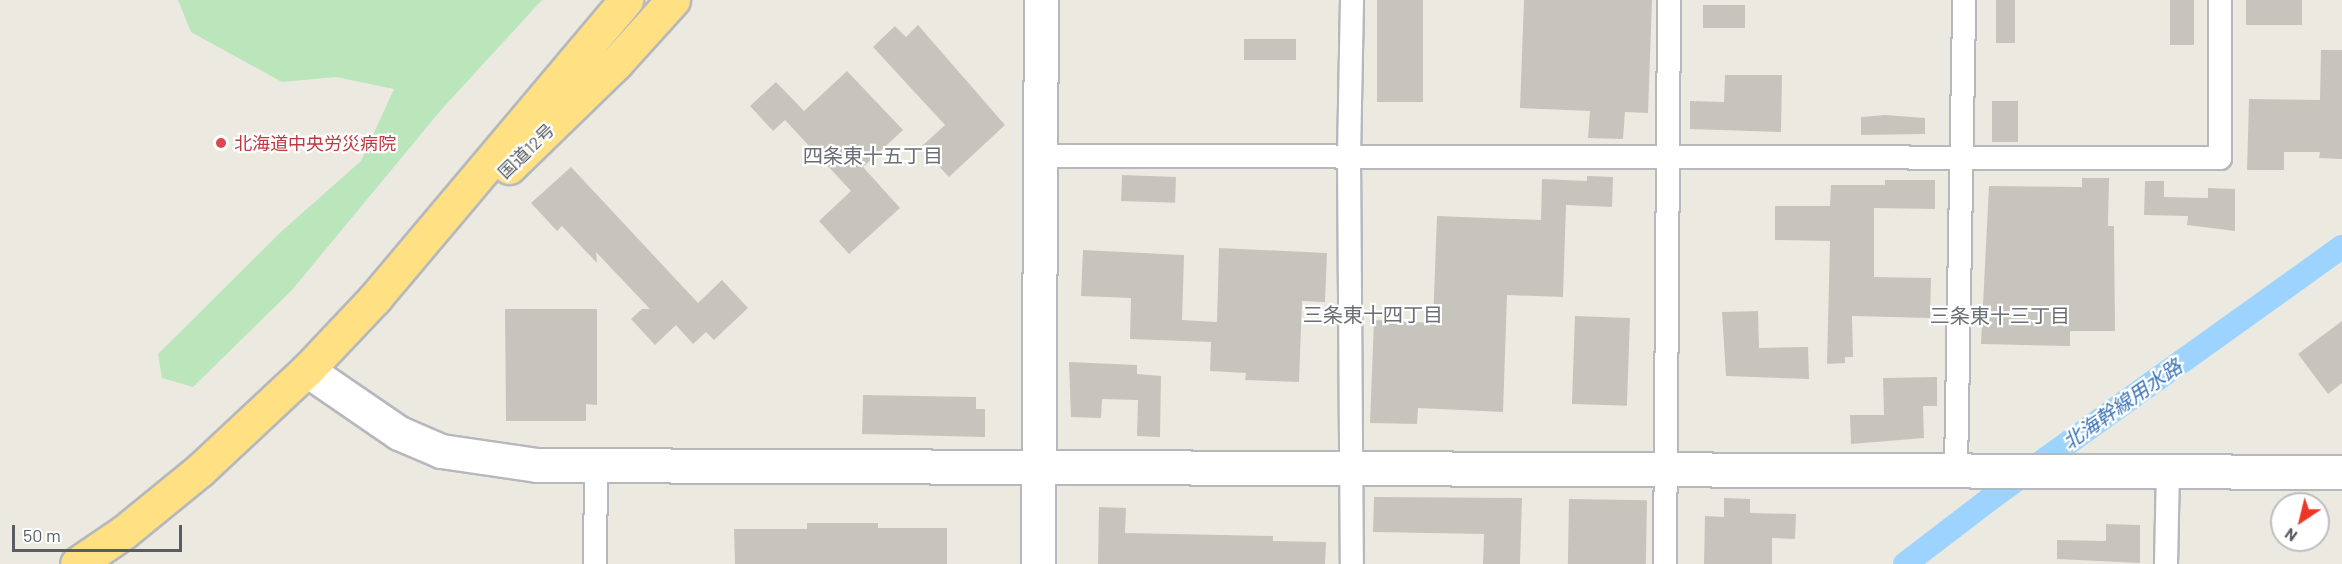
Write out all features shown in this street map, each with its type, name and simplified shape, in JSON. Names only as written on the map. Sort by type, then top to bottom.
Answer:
[{"type":"highway","name":"国道12号","points":[[375,298],[626,0]]},
{"type":"highway","name":"国道12号","points":[[77,564],[124,532],[201,470],[307,370],[375,298],[616,63],[673,0]]},
{"type":"street","points":[[1038,564],[1042,156],[1041,0]]},
{"type":"street","points":[[1352,0],[1349,155],[1352,564]]},
{"type":"street","points":[[1665,564],[1666,157],[1669,0]]},
{"type":"street","points":[[1956,469],[1964,0]]},
{"type":"street","points":[[1042,156],[1349,155],[1960,160],[2220,158],[2220,0]]},
{"type":"street","points":[[307,370],[399,433],[441,450],[537,465],[1039,465],[2342,472]]},
{"type":"street","points":[[595,564],[597,465]]},
{"type":"street","points":[[2166,564],[2168,471]]},
{"type":"green space","points":[[178,0],[542,0],[441,110],[292,290],[193,387],[162,378],[158,354],[283,230],[361,161],[394,89],[336,77],[282,82],[191,32]]},
{"type":"building","points":[[1377,0],[1423,0],[1423,102],[1377,102]]},
{"type":"building","points":[[1524,0],[1652,0],[1648,113],[1625,112],[1623,139],[1588,138],[1590,111],[1520,108]]},
{"type":"building","points":[[1996,0],[2015,0],[2015,43],[1996,43]]},
{"type":"building","points":[[2170,0],[2194,0],[2194,45],[2170,45]]},
{"type":"building","points":[[2246,0],[2302,0],[2302,25],[2246,25]]},
{"type":"building","points":[[1703,5],[1745,5],[1745,28],[1703,28]]},
{"type":"building","points":[[918,25],[1005,125],[949,177],[921,147],[945,125],[873,47],[895,26],[906,37]]},
{"type":"building","points":[[1244,39],[1296,39],[1296,60],[1244,60]]},
{"type":"building","points":[[2321,50],[2342,50],[2342,159],[2319,158],[2320,152],[2284,152],[2284,170],[2247,170],[2249,99],[2320,100]]},
{"type":"building","points":[[847,71],[903,130],[863,167],[900,208],[849,254],[819,221],[851,191],[785,120],[773,131],[750,106],[776,82],[804,111]]},
{"type":"building","points":[[1725,75],[1782,75],[1781,132],[1690,129],[1690,101],[1724,102]]},
{"type":"building","points":[[1992,101],[2018,101],[2018,142],[1992,142]]},
{"type":"building","points":[[1885,115],[1925,118],[1925,134],[1861,135],[1861,117]]},
{"type":"building","points":[[571,167],[698,303],[722,280],[748,308],[714,340],[706,332],[693,344],[676,325],[655,345],[631,319],[642,309],[650,309],[596,252],[597,263],[562,226],[557,231],[531,203]]},
{"type":"building","points":[[1122,175],[1176,177],[1175,203],[1121,201]]},
{"type":"building","points":[[1587,176],[1613,177],[1612,207],[1566,205],[1563,297],[1507,295],[1503,412],[1418,408],[1417,424],[1370,423],[1374,320],[1433,323],[1437,216],[1541,220],[1542,179],[1587,181]]},
{"type":"building","points":[[2082,178],[2109,178],[2108,226],[2114,226],[2115,331],[2070,331],[2070,346],[1981,344],[1989,186],[2082,187]]},
{"type":"building","points":[[1885,180],[1935,180],[1935,209],[1874,208],[1874,277],[1931,278],[1930,318],[1852,316],[1853,357],[1845,357],[1845,363],[1827,364],[1830,241],[1775,240],[1775,206],[1830,206],[1831,185],[1885,185]]},
{"type":"building","points":[[2145,181],[2164,181],[2164,197],[2208,198],[2208,188],[2235,189],[2235,231],[2187,225],[2188,216],[2144,215]]},
{"type":"building","points":[[1219,248],[1327,253],[1325,302],[1302,301],[1299,382],[1245,380],[1246,373],[1210,371],[1211,342],[1130,339],[1131,298],[1081,296],[1083,250],[1184,255],[1182,320],[1217,322]]},
{"type":"building","points":[[505,309],[597,309],[597,405],[586,404],[586,421],[506,421]]},
{"type":"building","points":[[1758,311],[1759,348],[1808,347],[1809,379],[1726,376],[1722,312]]},
{"type":"building","points":[[1575,316],[1630,318],[1627,406],[1572,404]]},
{"type":"building","points":[[2342,321],[2342,383],[2328,394],[2298,354]]},
{"type":"building","points":[[1069,362],[1137,365],[1137,374],[1161,376],[1160,437],[1137,436],[1138,400],[1102,399],[1101,418],[1071,417]]},
{"type":"building","points":[[1937,377],[1937,406],[1923,406],[1924,438],[1851,444],[1850,415],[1884,415],[1883,378]]},
{"type":"building","points":[[863,395],[976,397],[976,409],[985,409],[985,437],[862,434]]},
{"type":"building","points":[[1374,497],[1522,498],[1520,564],[1483,564],[1484,534],[1373,532]]},
{"type":"building","points":[[1724,498],[1750,499],[1750,513],[1796,514],[1795,539],[1772,538],[1772,564],[1704,564],[1705,516],[1724,517]]},
{"type":"building","points":[[1569,499],[1647,500],[1646,564],[1568,564]]},
{"type":"building","points":[[1099,507],[1126,508],[1125,533],[1273,536],[1273,541],[1326,542],[1325,564],[1098,564]]},
{"type":"building","points":[[807,523],[878,523],[878,528],[947,528],[947,564],[735,564],[734,529],[807,529]]},
{"type":"building","points":[[2106,524],[2140,525],[2140,563],[2057,559],[2057,540],[2106,541]]},
{"type":"waterway","name":"北海幹線用水路","points":[[1905,564],[1994,496],[2342,247]]},
{"type":"place","name":"北海道中央労災病院","points":[[221,143]]},
{"type":"district","name":"四条東十五丁目","points":[[873,155]]},
{"type":"district","name":"三条東十四丁目","points":[[1373,314]]},
{"type":"district","name":"三条東十三丁目","points":[[2000,315]]}]
